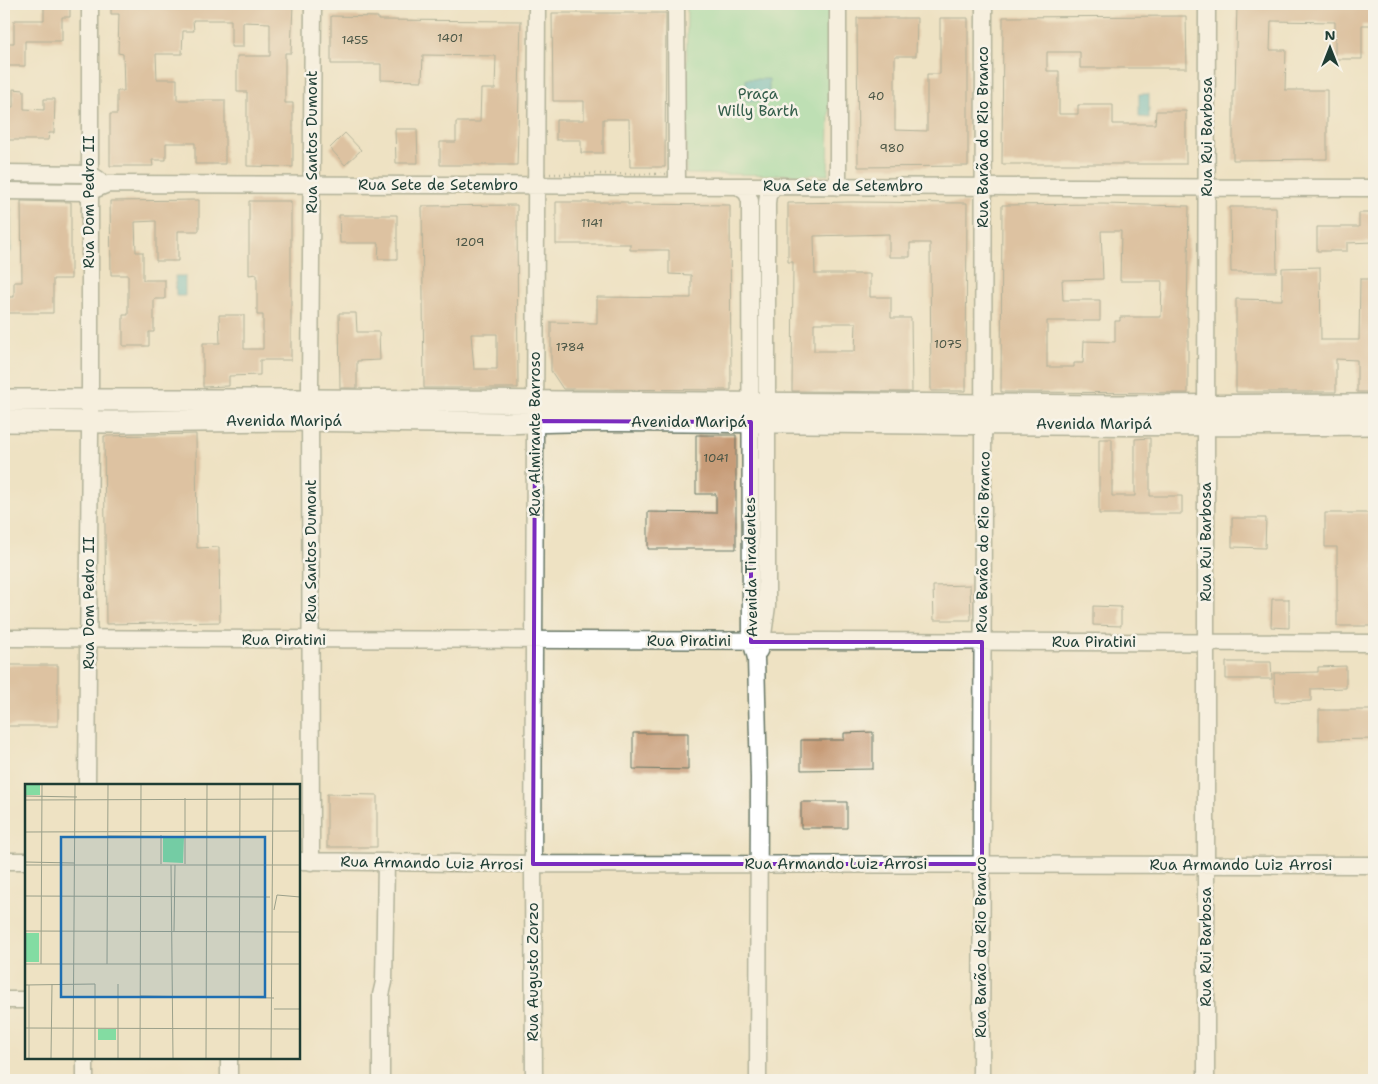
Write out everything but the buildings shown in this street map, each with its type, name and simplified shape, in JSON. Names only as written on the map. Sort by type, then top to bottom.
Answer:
[{"type":"main road","name":"Avenida Maripá","points":[[4,400],[119,400],[281,410],[311,410],[344,400],[504,401],[535,411],[563,412],[1327,415],[1374,424]]},
{"type":"main road","points":[[112,422],[110,416],[112,406],[119,400]]},
{"type":"main road","points":[[338,422],[334,413],[336,407],[344,400]]},
{"type":"main road","points":[[504,401],[511,408],[510,416],[506,423]]},
{"type":"main road","name":"Avenida Maripá","points":[[1327,415],[1374,405]]},
{"type":"main road","name":"Avenida Maripá","points":[[4,421],[112,422],[281,410]]},
{"type":"main road","name":"Avenida Maripá","points":[[311,410],[338,422],[506,423],[535,411]]},
{"type":"street","name":"Rua Dom Pedro II","points":[[87,784],[90,422],[90,4]]},
{"type":"street","name":"Rua Santos Dumont","points":[[305,862],[312,640],[313,4]]},
{"type":"street","name":"Rua Almirante Barroso","points":[[533,864],[537,4]]},
{"type":"street","points":[[676,4],[677,186]]},
{"type":"street","points":[[838,4],[838,186]]},
{"type":"street","name":"Rua Barão do Rio Branco","points":[[981,1080],[984,4]]},
{"type":"street","name":"Rua Rui Barbosa","points":[[1206,1080],[1207,4]]},
{"type":"street","points":[[4,173],[89,174],[108,184]]},
{"type":"street","points":[[4,191],[89,192],[108,184]]},
{"type":"street","name":"Rua Sete de Setembro","points":[[108,184],[1374,188]]},
{"type":"street","name":"Avenida Tiradentes","points":[[738,186],[747,193],[750,201],[750,366],[767,454],[767,606],[756,642]]},
{"type":"street","name":"Avenida Tiradentes","points":[[758,1080],[759,863],[756,642],[750,607],[750,454],[767,365],[767,211],[768,195],[775,186]]},
{"type":"street","points":[[750,212],[757,207],[767,211]]},
{"type":"street","points":[[750,366],[752,372],[759,376],[763,374],[767,365]]},
{"type":"street","points":[[750,454],[754,450],[761,448],[767,454]]},
{"type":"street","points":[[750,607],[759,611],[767,606]]},
{"type":"street","name":"Rua Piratini","points":[[4,638],[1374,643]]},
{"type":"street","points":[[4,861],[25,861]]},
{"type":"street","name":"Rua Armando Luiz Arrosi","points":[[305,862],[1374,865]]},
{"type":"street","points":[[381,1080],[386,862]]},
{"type":"street","name":"Rua Augusto Zorzo","points":[[533,864],[534,1080]]},
{"type":"street","points":[[4,1000],[25,1000]]},
{"type":"street","points":[[85,1059],[85,1080]]},
{"type":"street","points":[[229,1059],[229,1080]]},
{"type":"path","points":[[544,4],[670,4],[670,174],[543,174],[544,4]]},
{"type":"highlighted area","points":[[535,421],[751,422],[751,642],[982,642],[982,864],[533,864]]},
{"type":"green space","name":"Praça Willy Barth","points":[[687,4],[831,4],[828,175],[686,174]]},
{"type":"water","points":[[746,79],[769,79],[769,101],[746,101]]},
{"type":"water","points":[[1139,94],[1149,94],[1149,118],[1139,117]]},
{"type":"water","points":[[4,208],[11,208],[11,252],[4,252]]},
{"type":"water","points":[[175,276],[185,276],[185,296],[176,296]]}]
